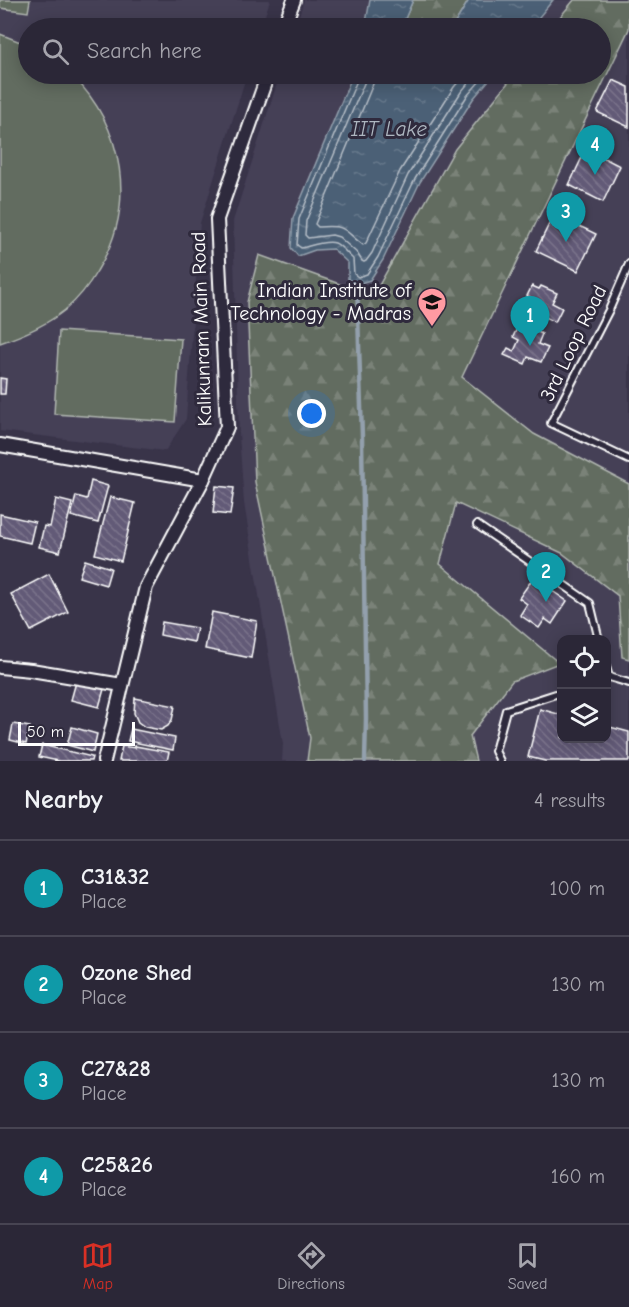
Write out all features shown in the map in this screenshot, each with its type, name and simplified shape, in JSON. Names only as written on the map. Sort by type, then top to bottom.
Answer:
[{"type":"street","points":[[288,18],[294,0]]},
{"type":"street","name":"Kalikunram Main Road","points":[[104,761],[146,587],[203,480],[227,427],[217,219],[264,84]]},
{"type":"street","points":[[0,445],[203,480]]},
{"type":"street","points":[[0,667],[122,685]]},
{"type":"lane","name":"3rd Loop Road","points":[[629,264],[609,310],[551,423],[629,460]]},
{"type":"lane","points":[[477,525],[590,603],[598,635]]},
{"type":"lane","points":[[611,678],[629,683]]},
{"type":"lane","points":[[500,761],[495,751],[506,710],[557,693]]},
{"type":"shaded area","points":[[0,0],[270,0],[264,18],[18,18],[18,84],[244,84],[200,223],[186,419],[165,451],[0,431]]},
{"type":"shaded area","name":"Indian Institute of Technology - Madras","points":[[304,0],[629,0],[629,761],[282,761],[283,744],[244,503],[239,434],[233,221],[277,84],[611,84],[611,18],[298,18]]},
{"type":"green space","points":[[0,0],[30,0],[28,12],[0,8]]},
{"type":"green space","points":[[413,0],[469,0],[458,18],[405,18]]},
{"type":"green space","points":[[574,0],[629,0],[629,29],[611,67],[611,18],[559,18]]},
{"type":"green space","points":[[0,34],[18,41],[18,84],[80,84],[89,95],[103,118],[113,142],[119,168],[121,194],[118,220],[110,246],[83,292],[50,321],[0,343]]},
{"type":"green space","points":[[507,84],[603,84],[462,377],[534,434],[629,484],[629,659],[622,657],[618,596],[562,553],[456,503],[440,564],[557,661],[557,664],[512,681],[470,736],[476,761],[307,761],[310,738],[255,482],[247,302],[259,255],[373,296],[455,149]]},
{"type":"green space","points":[[59,331],[181,339],[175,422],[54,414]]},
{"type":"water","points":[[370,0],[413,0],[405,18],[367,18]]},
{"type":"water","points":[[469,0],[553,0],[538,18],[458,18]]},
{"type":"water","name":"IIT Lake","points":[[349,84],[486,84],[473,99],[420,182],[383,260],[370,280],[357,284],[348,279],[348,263],[333,249],[315,250],[298,256],[291,248],[293,218]]},
{"type":"building","points":[[613,80],[629,87],[629,127],[597,112]]},
{"type":"building","points":[[586,149],[620,166],[603,202],[569,185]]},
{"type":"building","points":[[554,214],[596,234],[578,271],[536,251]]},
{"type":"building","points":[[532,286],[539,289],[541,286],[557,293],[552,303],[562,308],[555,322],[543,316],[539,324],[519,314],[522,308],[528,311],[533,299],[527,296]]},
{"type":"building","points":[[518,326],[525,330],[527,327],[542,334],[538,344],[548,348],[541,362],[528,357],[525,364],[504,355],[508,348],[514,351],[519,340],[513,337]]},
{"type":"building","points":[[0,378],[6,379],[5,394],[0,394]]},
{"type":"building","points":[[91,481],[108,486],[98,523],[71,516],[76,496],[87,499]]},
{"type":"building","points":[[216,486],[234,488],[230,515],[213,513]]},
{"type":"building","points":[[110,497],[135,503],[121,561],[95,554]]},
{"type":"building","points":[[56,499],[72,503],[60,552],[39,547],[44,526],[50,527]]},
{"type":"building","points":[[0,514],[35,522],[30,543],[0,536]]},
{"type":"building","points":[[85,560],[111,568],[106,585],[79,577]]},
{"type":"building","points":[[49,574],[68,612],[31,631],[11,594]]},
{"type":"building","points":[[533,578],[567,601],[552,624],[545,619],[539,628],[520,615],[527,604],[519,598]]},
{"type":"building","points":[[212,612],[257,621],[251,658],[205,649]]},
{"type":"building","points":[[162,622],[197,628],[194,642],[160,635]]},
{"type":"building","points":[[76,682],[104,689],[99,707],[71,700]]},
{"type":"building","points":[[135,698],[175,706],[168,726],[161,730],[145,727],[138,722],[134,713]]},
{"type":"building","points":[[540,709],[557,714],[557,743],[611,743],[611,727],[629,732],[629,761],[545,761],[528,757]]},
{"type":"building","points":[[13,724],[30,727],[26,744],[10,740]]},
{"type":"building","points":[[72,727],[97,734],[93,752],[67,745]]},
{"type":"building","points":[[131,729],[175,738],[173,750],[128,741]]},
{"type":"building","points":[[42,745],[92,757],[91,761],[58,761],[39,757]]},
{"type":"building","points":[[122,746],[169,752],[167,761],[119,761]]},
{"type":"waterway","points":[[357,284],[362,437],[365,761]]},
{"type":"place","name":"C25&26","points":[[595,175]]},
{"type":"place","name":"C27&28","points":[[566,242]]},
{"type":"place","name":"Indian Institute of Technology - Madras","points":[[432,328]]},
{"type":"place","name":"C31&32","points":[[530,346]]},
{"type":"place","name":"Ozone Shed","points":[[546,602]]}]
